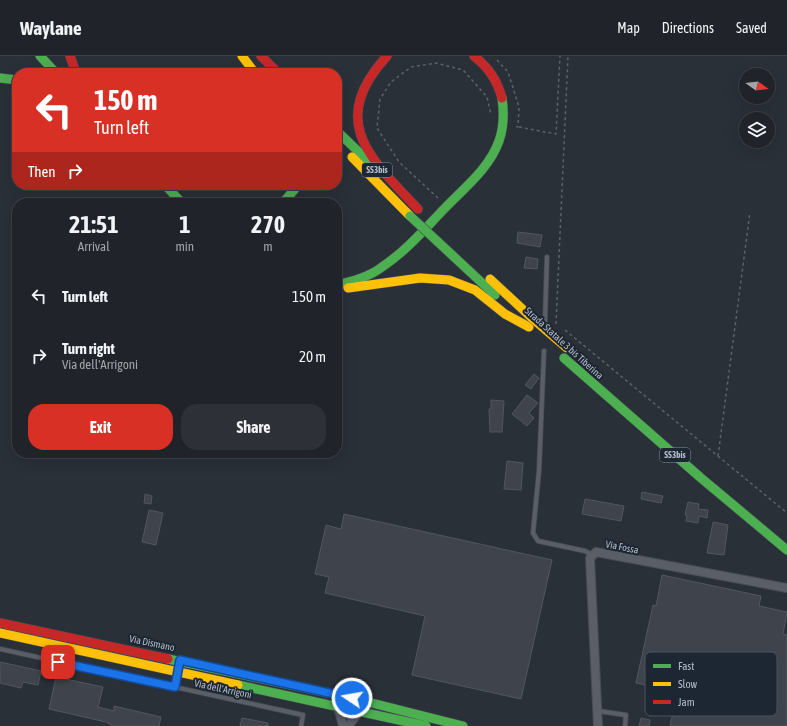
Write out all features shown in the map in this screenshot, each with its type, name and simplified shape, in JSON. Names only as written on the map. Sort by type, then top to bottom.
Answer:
[{"type":"main road","points":[[40,56],[51,68]]},
{"type":"main road","points":[[70,56],[74,68]]},
{"type":"main road","points":[[242,56],[251,68]]},
{"type":"main road","points":[[251,56],[263,68]]},
{"type":"main road","points":[[261,56],[273,68]]},
{"type":"main road","points":[[387,56],[371,72],[362,91],[357,112],[359,132],[368,155],[418,209]]},
{"type":"main road","points":[[342,285],[370,274],[386,265],[404,251],[482,170],[495,151],[503,124],[504,113],[501,93],[492,74],[474,56]]},
{"type":"main road","points":[[0,78],[12,79]]},
{"type":"main road","name":"Strada Statale 3 bis Tiberina","points":[[342,136],[418,209],[440,237],[529,327],[701,478],[787,550]]},
{"type":"main road","name":"Strada Statale 3 bis Tiberina","points":[[342,147],[410,216],[440,237],[705,470],[787,538]]},
{"type":"main road","points":[[170,190],[178,198]]},
{"type":"main road","points":[[286,198],[294,190]]},
{"type":"main road","points":[[342,287],[373,286],[406,279],[436,277],[462,284],[484,296],[505,315],[529,327]]},
{"type":"main road","name":"Via Dismano","points":[[0,623],[180,660],[352,698],[463,726]]},
{"type":"main road","points":[[0,633],[336,705],[426,726]]},
{"type":"street","name":"Via Fossa","points":[[598,720],[590,558],[596,552],[787,588]]},
{"type":"street","points":[[336,705],[343,726]]},
{"type":"street","points":[[348,726],[360,711]]},
{"type":"lane","points":[[545,321],[547,257]]},
{"type":"lane","points":[[544,351],[539,471],[533,533],[538,540],[585,551],[593,555]]},
{"type":"lane","name":"Via dell'Arrigoni","points":[[0,649],[303,715],[300,726]]},
{"type":"lane","points":[[175,687],[180,660]]},
{"type":"lane","points":[[598,720],[626,715],[625,726]]},
{"type":"path","points":[[518,126],[556,134],[560,56]]},
{"type":"path","points":[[556,326],[568,56]]},
{"type":"path","points":[[443,193],[438,198],[399,162],[377,128],[380,99],[391,82],[411,67],[436,63],[463,70],[486,97],[492,120],[503,124]]},
{"type":"path","points":[[718,456],[750,212]]},
{"type":"path","points":[[545,321],[565,330],[787,513]]},
{"type":"building","points":[[518,232],[542,235],[540,247],[517,243]]},
{"type":"building","points":[[526,257],[538,259],[537,269],[524,268]]},
{"type":"building","points":[[534,374],[539,378],[531,389],[525,385]]},
{"type":"building","points":[[527,395],[538,403],[529,413],[534,418],[527,426],[512,414]]},
{"type":"building","points":[[491,400],[504,401],[502,432],[490,432],[489,409],[491,409]]},
{"type":"building","points":[[507,461],[523,463],[521,490],[504,489]]},
{"type":"building","points":[[642,492],[663,496],[661,503],[641,499]]},
{"type":"building","points":[[145,494],[152,496],[151,504],[144,503]]},
{"type":"building","points":[[585,499],[624,506],[621,521],[582,514]]},
{"type":"building","points":[[688,502],[699,504],[698,509],[708,510],[707,518],[699,516],[698,523],[686,521],[687,515],[685,515]]},
{"type":"building","points":[[149,510],[163,513],[156,545],[142,542]]},
{"type":"building","points":[[344,514],[552,560],[521,699],[412,675],[425,616],[325,593],[329,577],[315,574],[326,525],[341,529]]},
{"type":"building","points":[[713,522],[728,525],[724,555],[707,553]]},
{"type":"building","points":[[662,575],[761,596],[759,606],[787,612],[783,634],[787,635],[787,726],[670,726],[672,716],[777,716],[777,652],[645,652],[645,685],[636,683],[653,605],[656,606]]},
{"type":"building","points":[[0,662],[41,671],[38,685],[23,682],[21,688],[0,683]]},
{"type":"building","points":[[56,677],[103,687],[98,707],[114,711],[114,706],[161,717],[159,726],[113,726],[106,722],[49,709]]},
{"type":"building","points":[[242,718],[268,723],[268,726],[240,726]]},
{"type":"building","points":[[641,718],[650,720],[649,726],[639,726]]},
{"type":"traffic: fast","points":[[40,56],[51,68]]},
{"type":"traffic: fast","points":[[0,78],[12,79]]},
{"type":"traffic: fast","points":[[342,284],[366,276],[391,261],[414,240],[475,178],[495,151],[499,141],[503,120],[502,98]]},
{"type":"traffic: fast","points":[[342,136],[368,161]]},
{"type":"traffic: fast","points":[[170,190],[177,198]]},
{"type":"traffic: fast","points":[[287,198],[294,190]]},
{"type":"traffic: fast","points":[[410,216],[437,241]]},
{"type":"traffic: fast","points":[[437,241],[495,295]]},
{"type":"traffic: fast","points":[[564,358],[701,478],[787,550]]},
{"type":"traffic: fast","points":[[168,659],[352,698],[463,726]]},
{"type":"traffic: fast","points":[[238,685],[426,726]]},
{"type":"traffic: slow","points":[[242,56],[251,68]]},
{"type":"traffic: slow","points":[[352,157],[410,216]]},
{"type":"traffic: slow","points":[[348,288],[420,278],[449,280],[475,290],[505,314],[529,327]]},
{"type":"traffic: slow","points":[[490,279],[532,318]]},
{"type":"traffic: slow","points":[[532,318],[567,348]]},
{"type":"traffic: slow","points":[[0,633],[238,685]]},
{"type":"traffic: jam","points":[[70,56],[74,68]]},
{"type":"traffic: jam","points":[[261,56],[273,68]]},
{"type":"traffic: jam","points":[[387,56],[369,79],[360,101],[358,120],[362,138],[371,156],[384,173],[418,209]]},
{"type":"traffic: jam","points":[[474,56],[492,75],[502,98]]},
{"type":"traffic: jam","points":[[0,623],[168,659]]},
{"type":"route","points":[[58,662],[175,687],[180,660],[352,698]]}]
